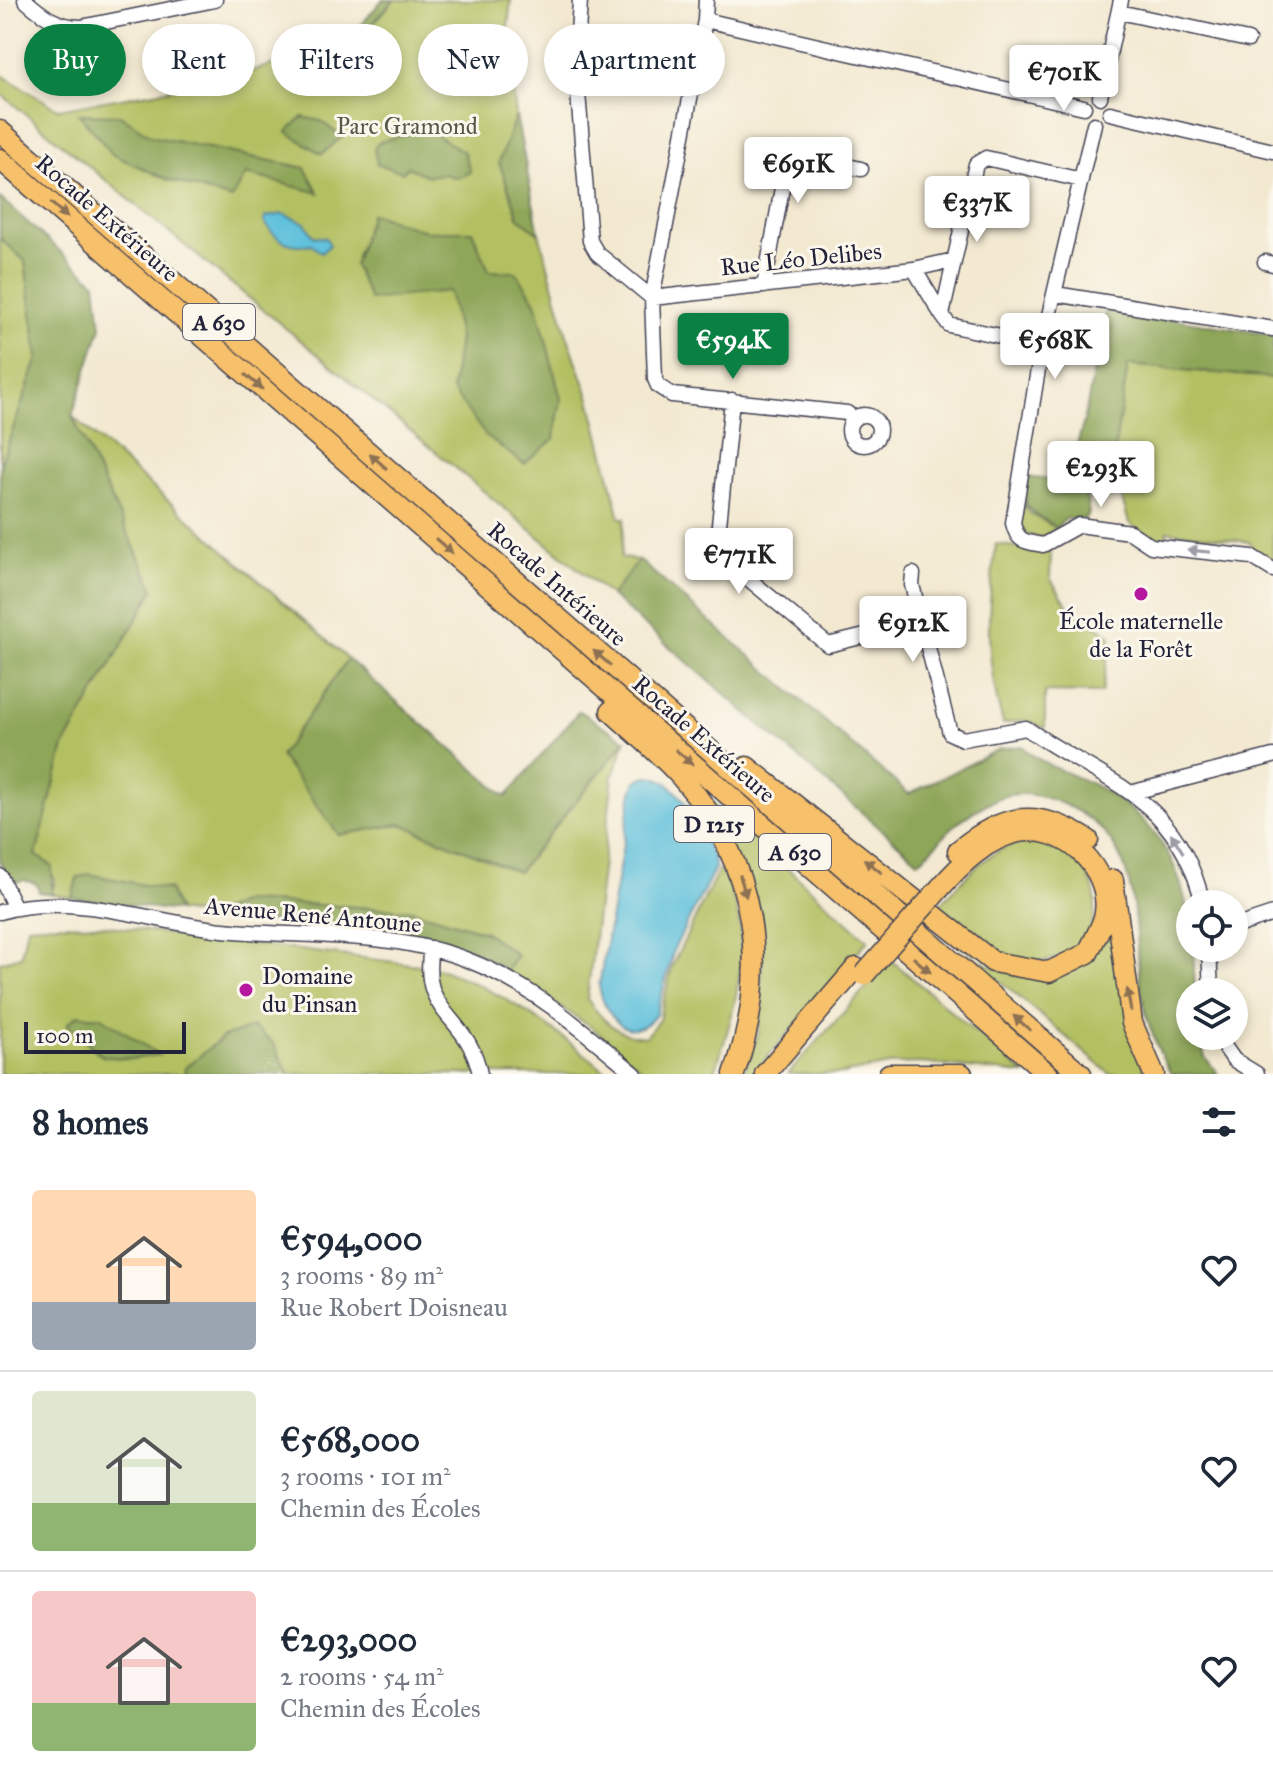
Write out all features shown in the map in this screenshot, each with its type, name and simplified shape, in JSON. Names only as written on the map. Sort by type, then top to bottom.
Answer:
[{"type":"highway","name":"Rocade Intérieure","points":[[0,131],[1081,1074]]},
{"type":"highway","name":"Rocade Extérieure","points":[[0,159],[1048,1074]]},
{"type":"highway","name":"D 1215","points":[[542,631],[555,660],[682,779],[730,850],[751,917],[756,958],[750,1030],[734,1074]]},
{"type":"highway","points":[[703,746],[745,765],[993,962],[1049,972],[1088,953],[1105,914],[1102,880],[1080,849],[1049,834],[1019,832],[982,848],[935,884]]},
{"type":"highway","points":[[777,1074],[935,884],[951,857],[982,831],[1016,819],[1054,820],[1087,839],[1113,875],[1132,1023],[1154,1074]]},
{"type":"highway","points":[[765,1074],[860,972]]},
{"type":"highway","points":[[889,1074],[962,1074]]},
{"type":"street","points":[[25,0],[63,27],[81,27],[215,0]]},
{"type":"street","points":[[580,0],[576,68],[590,241],[597,253],[652,298]]},
{"type":"street","points":[[706,0],[705,20],[652,298],[658,386],[672,395],[847,413],[854,419]]},
{"type":"street","points":[[1100,97],[1120,6],[1248,40]]},
{"type":"street","points":[[705,20],[1084,107]]},
{"type":"street","points":[[1100,97],[1108,101],[1110,113],[1106,121],[1094,124],[1085,116],[1084,107],[1088,100],[1100,97]]},
{"type":"street","points":[[1110,113],[1273,151]]},
{"type":"street","points":[[1094,124],[1042,345],[1013,523],[1016,536],[1022,542],[1043,545],[1072,526],[1093,527],[1130,532],[1151,546],[1252,557],[1273,570]]},
{"type":"street","points":[[764,286],[787,161],[799,155],[861,169]]},
{"type":"street","points":[[942,315],[976,164],[986,158],[1081,180]]},
{"type":"street","name":"Rue Léo Delibes","points":[[652,298],[914,269],[954,260]]},
{"type":"street","points":[[914,269],[949,325],[1042,345]]},
{"type":"street","points":[[1055,294],[1273,329]]},
{"type":"street","points":[[732,400],[717,544],[721,556],[828,645],[922,622]]},
{"type":"street","points":[[913,574],[912,585],[950,733],[963,739],[1026,728],[1134,792],[1159,818],[1180,847],[1197,890]]},
{"type":"street","points":[[1134,792],[1273,756]]},
{"type":"street","points":[[0,876],[7,910]]},
{"type":"street","name":"Avenue René Antoune","points":[[7,910],[75,908],[199,927],[431,948],[474,962],[517,985],[635,1074]]},
{"type":"street","points":[[1248,922],[1273,914]]},
{"type":"street","points":[[431,948],[427,976],[431,994],[465,1034],[476,1055],[480,1074]]},
{"type":"street","points":[[1227,1050],[1234,1060],[1257,1074]]},
{"type":"green space","points":[[382,0],[394,0],[372,24],[362,24]]},
{"type":"green space","name":"Parc Gramond","points":[[394,0],[511,0],[508,24],[418,24],[418,96],[514,96],[516,115],[499,162],[519,218],[539,233],[567,335],[590,399],[620,518],[625,518],[621,558],[639,560],[611,596],[0,93],[0,74],[24,88],[24,96],[36,96],[58,109],[142,95],[255,96],[255,70],[271,66],[271,96],[402,96],[402,24],[373,24]]},
{"type":"green space","points":[[79,114],[120,115],[151,136],[305,168],[319,193],[246,174],[232,199],[166,179],[113,155]]},
{"type":"green space","points":[[516,115],[539,233],[519,218],[499,162]]},
{"type":"green space","points":[[302,117],[321,121],[342,137],[322,154],[287,132]]},
{"type":"green space","points":[[426,129],[464,152],[470,172],[458,178],[445,174],[428,176],[407,167],[403,172],[377,164],[374,148],[379,142]]},
{"type":"green space","points":[[0,198],[96,283],[101,327],[72,416],[154,589],[64,746],[36,855],[52,866],[52,894],[39,892],[37,884],[24,880],[12,883],[0,862],[0,466],[38,358],[25,261],[0,238]]},
{"type":"green space","points":[[371,213],[426,231],[472,231],[489,271],[516,272],[536,302],[561,399],[554,439],[524,464],[486,436],[452,390],[459,337],[449,291],[370,300],[354,265]]},
{"type":"green space","points":[[0,238],[25,261],[38,358],[0,466]]},
{"type":"green space","points":[[1106,308],[1273,335],[1273,378],[1128,365],[1112,464],[1084,480],[1089,514],[1084,519],[1066,519],[1056,528],[1029,509],[1026,499],[1028,477],[1066,482],[1084,421]]},
{"type":"green space","points":[[1128,365],[1273,378],[1273,559],[1253,549],[1249,542],[1167,531],[1166,543],[1149,538],[1129,523],[1112,464]]},
{"type":"green space","points":[[72,416],[348,659],[281,756],[339,835],[401,824],[518,872],[626,740],[613,776],[587,999],[611,1026],[645,1037],[659,1020],[672,966],[719,869],[731,892],[741,944],[736,997],[714,1074],[648,1074],[594,1029],[506,971],[517,955],[485,932],[412,910],[245,901],[212,916],[178,911],[169,889],[77,878],[72,898],[52,894],[55,879],[36,855],[64,746],[154,589]]},
{"type":"green space","points":[[1024,502],[1028,512],[1056,528],[1044,538],[1026,535],[1020,522]]},
{"type":"green space","points":[[996,544],[1051,552],[1050,578],[1069,607],[1111,636],[1102,693],[1045,692],[1045,728],[1025,720],[1003,724],[993,676],[989,634]]},
{"type":"green space","points":[[639,560],[909,794],[999,749],[1022,746],[1046,764],[1092,784],[1136,814],[1166,851],[1182,890],[1176,890],[1176,962],[1194,962],[1194,978],[1176,978],[1176,1050],[1203,1050],[1218,1074],[1171,1074],[1147,1018],[1128,877],[1119,854],[1105,833],[1085,816],[1058,802],[1036,796],[1014,794],[999,798],[969,814],[918,861],[611,596]]},
{"type":"green space","points":[[348,659],[506,797],[579,711],[626,740],[518,872],[401,824],[339,835],[280,756]]},
{"type":"green space","points":[[707,797],[868,940],[753,1074],[743,1074],[759,1032],[762,963]]},
{"type":"green space","points":[[1024,840],[1057,848],[1079,864],[1092,885],[1095,907],[1090,929],[1076,947],[1055,959],[1026,961],[1001,954],[938,907],[987,858]]},
{"type":"green space","points":[[89,874],[169,890],[178,911],[72,898],[77,878]]},
{"type":"green space","points":[[245,901],[412,910],[485,932],[517,955],[506,971],[474,951],[427,934],[212,916]]},
{"type":"green space","points":[[1111,922],[1145,1074],[1110,1074],[967,953],[1007,972],[1050,978]]},
{"type":"green space","name":"Domaine du Pinsan","points":[[100,925],[434,967],[505,999],[568,1041],[609,1074],[0,1074],[0,962],[21,956],[27,926]]},
{"type":"green space","points":[[891,960],[1025,1074],[921,1063],[894,1064],[841,1074],[788,1074]]},
{"type":"green space","points":[[78,1015],[102,1017],[159,1055],[131,1059],[102,1056],[67,1024]]},
{"type":"green space","points":[[253,1027],[273,1043],[289,1074],[184,1074],[185,1068],[223,1037]]},
{"type":"water","points":[[283,214],[305,223],[313,236],[326,238],[330,245],[321,253],[311,244],[296,245],[278,238],[264,221],[266,217]]},
{"type":"water","points":[[646,776],[658,778],[669,785],[688,807],[714,859],[715,868],[674,949],[656,1015],[646,1024],[627,1028],[612,1017],[599,986],[632,792],[636,781]]},
{"type":"place","name":"École maternelle de la Forêt","points":[[1141,594]]},
{"type":"place","name":"Domaine du Pinsan","points":[[246,990]]}]
